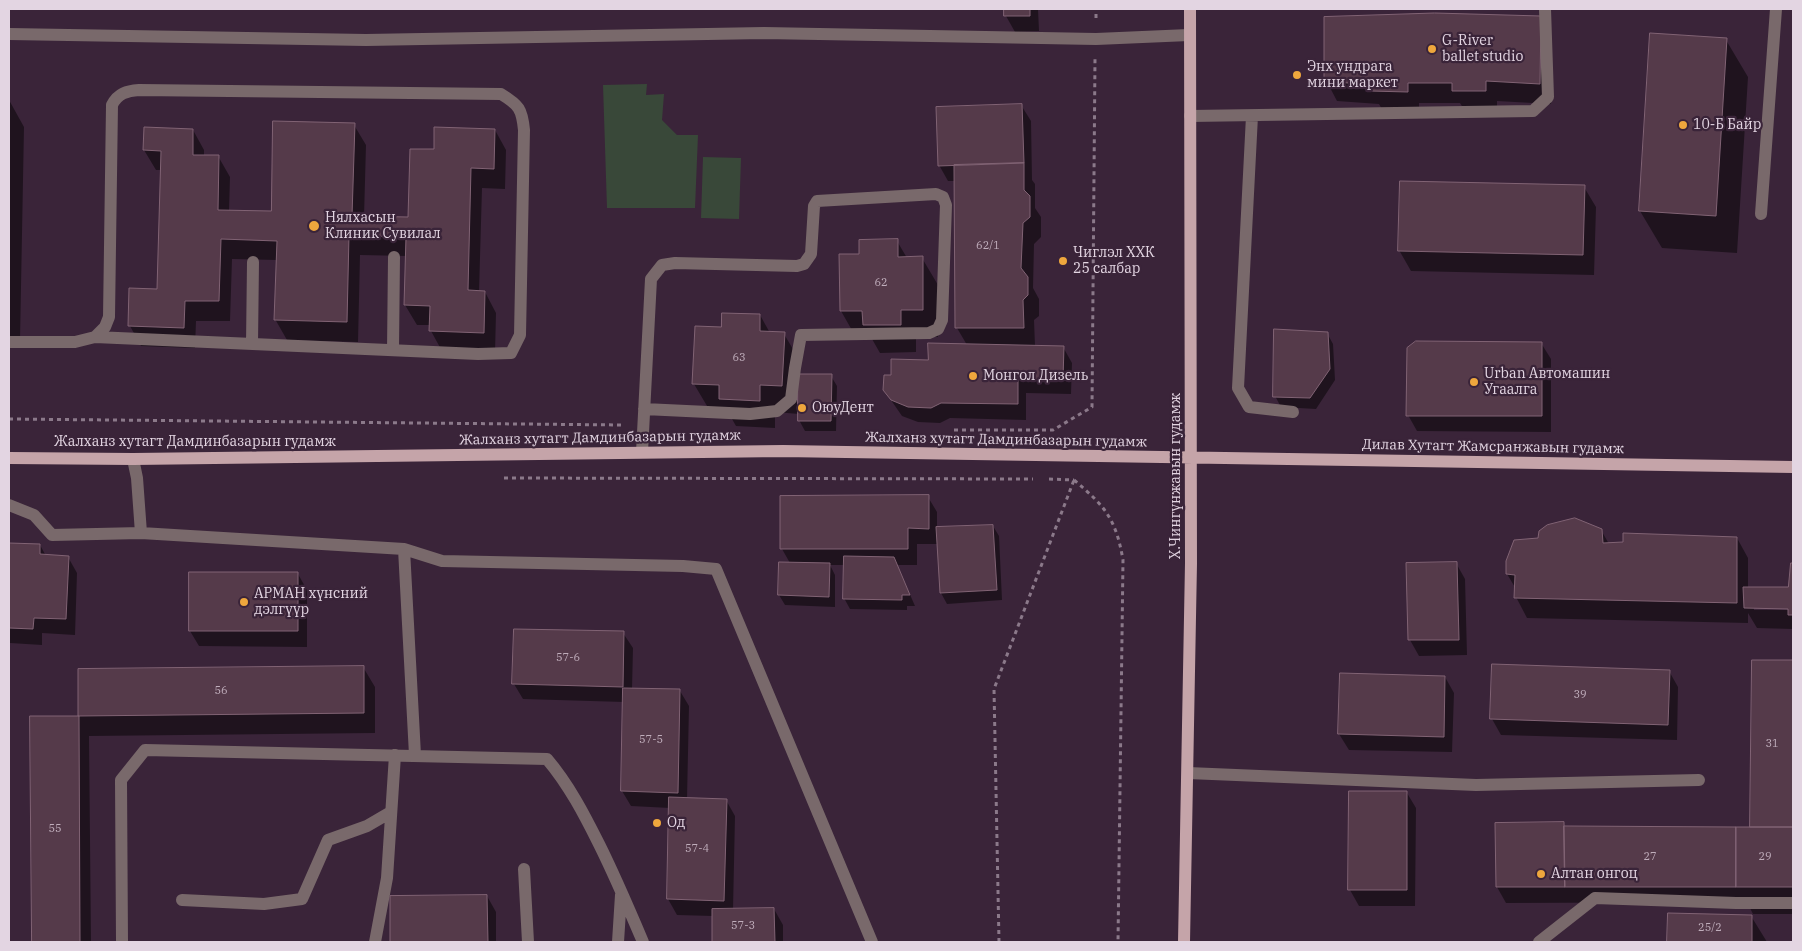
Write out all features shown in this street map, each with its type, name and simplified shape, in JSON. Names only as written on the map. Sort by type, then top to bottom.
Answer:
[{"type":"main road","name":"Х.Чингүнжавын гудамж","points":[[1184,942],[1192,458],[1190,9]]},
{"type":"main road","name":"Жалханз хутагт Дамдинбазарын гудамж","points":[[9,458],[783,451],[1192,458]]},
{"type":"main road","name":"Дилав Хутагт Жамсранжавын гудамж","points":[[1192,458],[1793,467]]},
{"type":"street","points":[[1190,116],[1533,111],[1548,97],[1545,9]]},
{"type":"street","points":[[1761,214],[1776,9]]},
{"type":"street","points":[[9,34],[366,40],[764,33],[1096,39],[1189,34]]},
{"type":"street","points":[[9,342],[75,342],[95,337],[478,354],[511,353],[520,335],[524,130],[522,113],[513,101],[501,94],[124,91],[115,99],[112,105],[109,317],[105,327],[95,337]]},
{"type":"street","points":[[1252,116],[1238,388],[1249,407],[1293,412]]},
{"type":"street","points":[[642,452],[643,425],[652,279],[662,265],[674,263],[797,266],[804,264],[811,254],[814,206],[817,201],[936,194],[943,197],[946,204],[942,320],[938,329],[929,333],[801,335],[794,368],[791,399],[778,411],[750,414],[644,409]]},
{"type":"street","points":[[393,350],[394,257]]},
{"type":"street","points":[[252,344],[253,262]]},
{"type":"street","points":[[133,458],[137,478],[141,534]]},
{"type":"street","points":[[9,505],[34,515],[52,535],[141,534],[404,549],[442,561],[683,566],[716,569],[872,942]]},
{"type":"street","points":[[404,549],[415,755]]},
{"type":"street","points":[[122,942],[121,780],[145,750],[547,759],[563,778],[587,820],[621,890],[643,942]]},
{"type":"street","points":[[375,942],[387,878],[395,755]]},
{"type":"street","points":[[1188,773],[1476,785],[1699,780]]},
{"type":"street","points":[[182,900],[264,904],[302,898],[328,840],[367,826],[391,812]]},
{"type":"street","points":[[524,869],[528,942]]},
{"type":"street","points":[[618,942],[621,890]]},
{"type":"street","points":[[1539,942],[1595,898],[1793,903]]},
{"type":"path","points":[[954,430],[1053,430],[1092,406],[1096,9]]},
{"type":"path","points":[[9,419],[643,425]]},
{"type":"path","points":[[999,942],[994,689],[1074,480],[1094,497],[1106,512],[1119,536],[1123,560],[1118,942]]},
{"type":"green space","points":[[647,84],[646,95],[664,94],[662,120],[677,135],[698,135],[695,208],[607,208],[603,85]]},
{"type":"green space","points":[[703,157],[741,158],[739,219],[701,218]]},
{"type":"building","points":[[1004,9],[1030,9],[1030,16],[1004,16]]},
{"type":"building","name":"G-River ballet studio","points":[[1435,13],[1541,16],[1540,84],[1486,81],[1486,91],[1452,91],[1452,83],[1408,83],[1408,92],[1370,91],[1372,85],[1324,81],[1324,17]]},
{"type":"building","name":"10-Б Байр","points":[[1650,33],[1727,38],[1716,216],[1639,211]]},
{"type":"building","points":[[1022,104],[1024,163],[938,166],[936,107]]},
{"type":"building","name":"Нялхасын Клиник Сувилал","points":[[273,121],[355,123],[352,216],[408,217],[410,149],[434,149],[434,127],[495,129],[494,169],[471,168],[468,290],[485,291],[484,333],[429,331],[430,306],[404,305],[406,237],[349,235],[347,322],[274,320],[277,241],[221,239],[219,301],[185,301],[184,328],[128,326],[129,288],[157,289],[161,151],[143,150],[144,127],[193,129],[193,155],[219,155],[218,210],[271,211]]},
{"type":"building","points":[[1024,163],[1024,190],[1030,196],[1030,217],[1023,223],[1021,268],[1028,277],[1028,295],[1023,300],[1024,328],[955,328],[954,165]]},
{"type":"building","points":[[1400,181],[1585,185],[1583,255],[1398,251]]},
{"type":"building","points":[[898,239],[898,257],[923,256],[923,310],[901,310],[901,325],[863,325],[862,311],[840,311],[839,254],[859,254],[859,240]]},
{"type":"building","points":[[722,313],[760,314],[760,331],[785,332],[782,386],[760,385],[760,401],[719,399],[719,385],[692,384],[695,326],[721,327]]},
{"type":"building","points":[[1274,329],[1328,332],[1330,369],[1310,398],[1273,397]]},
{"type":"building","name":"Urban Автомашин Угаалга","points":[[1416,341],[1542,342],[1542,416],[1406,416],[1407,348]]},
{"type":"building","name":"Монгол Дизель","points":[[928,343],[1064,346],[1063,379],[1018,378],[1018,404],[941,403],[931,408],[908,407],[891,400],[883,390],[884,375],[891,375],[891,359],[928,360]]},
{"type":"building","points":[[798,374],[832,374],[831,421],[798,421]]},
{"type":"building","points":[[929,495],[929,529],[908,528],[908,549],[780,549],[780,496]]},
{"type":"building","points":[[1575,518],[1602,529],[1603,543],[1623,542],[1623,533],[1737,537],[1737,603],[1514,598],[1515,575],[1506,574],[1506,561],[1514,540],[1538,538],[1539,531],[1547,525]]},
{"type":"building","points":[[993,525],[997,590],[940,593],[936,527]]},
{"type":"building","points":[[9,543],[40,544],[40,554],[69,556],[66,619],[34,618],[33,629],[9,628]]},
{"type":"building","points":[[844,556],[894,557],[910,595],[902,595],[902,600],[843,599]]},
{"type":"building","points":[[779,562],[830,563],[829,597],[778,595]]},
{"type":"building","points":[[1457,562],[1459,640],[1408,640],[1406,563]]},
{"type":"building","points":[[1791,563],[1793,563],[1793,615],[1788,615],[1788,609],[1744,608],[1743,587],[1788,587]]},
{"type":"building","name":"АРМАН хүнсний дэлгүүр","points":[[189,572],[298,572],[298,631],[189,631]]},
{"type":"building","points":[[514,629],[624,631],[623,687],[512,684]]},
{"type":"building","points":[[1752,660],[1793,660],[1793,827],[1750,827]]},
{"type":"building","points":[[1492,664],[1670,670],[1668,725],[1490,719]]},
{"type":"building","points":[[364,666],[364,713],[78,716],[78,669]]},
{"type":"building","points":[[1340,673],[1445,676],[1444,737],[1338,734]]},
{"type":"building","points":[[623,688],[680,689],[678,793],[621,791]]},
{"type":"building","points":[[30,716],[79,716],[80,942],[32,942]]},
{"type":"building","points":[[1349,791],[1407,791],[1407,890],[1348,890]]},
{"type":"building","points":[[669,797],[727,799],[724,901],[667,899]]},
{"type":"building","points":[[1564,822],[1565,887],[1496,887],[1495,823]]},
{"type":"building","points":[[1564,826],[1736,827],[1736,887],[1565,887]]},
{"type":"building","points":[[1736,827],[1793,827],[1793,887],[1736,887]]},
{"type":"building","points":[[487,895],[488,942],[390,942],[390,896]]},
{"type":"building","points":[[774,908],[775,942],[712,942],[712,909]]},
{"type":"building","points":[[1668,913],[1752,915],[1752,942],[1667,942]]},
{"type":"place","name":"G-River ballet studio","points":[[1432,49]]},
{"type":"place","name":"Энх ундрага мини маркет","points":[[1297,75]]},
{"type":"place","name":"10-Б Байр","points":[[1683,125]]},
{"type":"place","name":"Нялхасын Клиник Сувилал","points":[[314,226]]},
{"type":"place","name":"Чиглэл ХХК 25 салбар","points":[[1063,261]]},
{"type":"place","name":"Монгол Дизель","points":[[973,376]]},
{"type":"place","name":"Urban Автомашин Угаалга","points":[[1474,382]]},
{"type":"place","name":"ОюуДент","points":[[802,408]]},
{"type":"place","name":"АРМАН хүнсний дэлгүүр","points":[[244,602]]},
{"type":"place","name":"Од","points":[[657,823]]},
{"type":"place","name":"Алтан онгоц","points":[[1541,874]]}]
